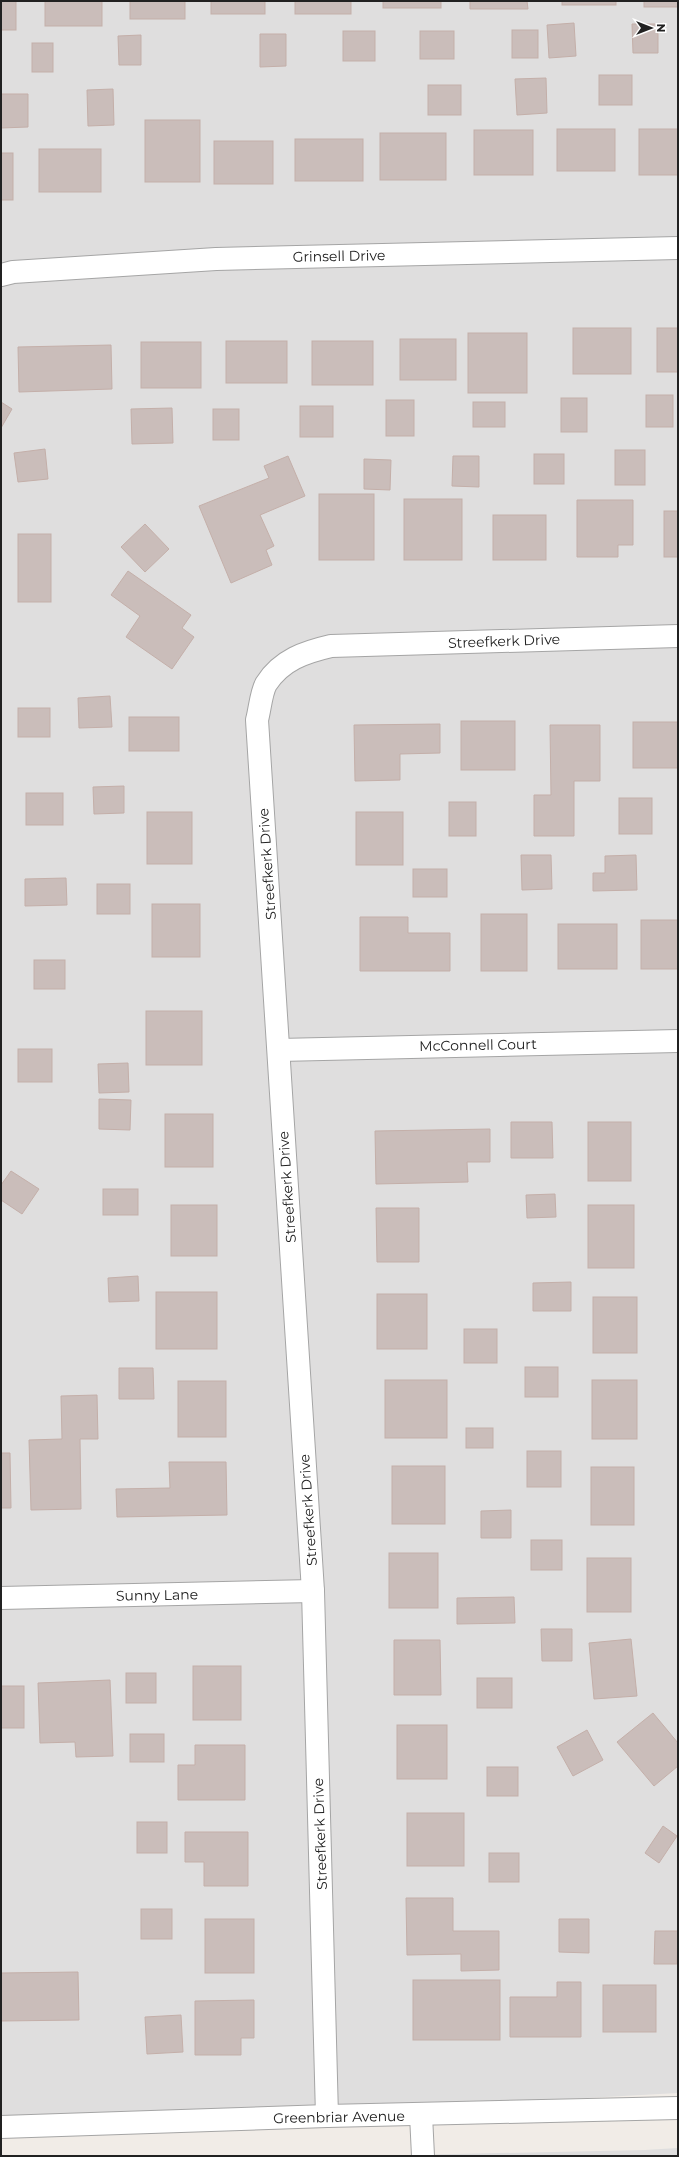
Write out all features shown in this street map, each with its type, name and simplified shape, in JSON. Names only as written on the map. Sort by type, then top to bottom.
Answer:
[{"type":"street","name":"Grinsell Drive","points":[[1,275],[13,272],[216,259],[678,248]]},
{"type":"street","name":"Streefkerk Drive","points":[[327,2116],[313,1591],[257,720],[266,685],[280,667],[302,653],[331,646],[678,636]]},
{"type":"street","name":"McConnell Court","points":[[279,1050],[678,1041]]},
{"type":"street","name":"Sunny Lane","points":[[1,1598],[313,1591]]},
{"type":"street","name":"Greenbriar Avenue","points":[[1,2127],[327,2116],[678,2108]]},
{"type":"street","points":[[420,2115],[423,2156]]},
{"type":"shaded area","points":[[1,1],[678,1],[678,2093],[140,2122],[1,2126]]},
{"type":"shaded area","points":[[678,2148],[678,2156],[362,2156],[645,2150]]},
{"type":"building","points":[[1,1],[16,1],[16,30],[1,30]]},
{"type":"building","points":[[45,1],[102,1],[102,26],[45,26]]},
{"type":"building","points":[[130,1],[185,1],[185,19],[130,19]]},
{"type":"building","points":[[211,1],[265,1],[265,14],[211,14]]},
{"type":"building","points":[[295,1],[351,1],[351,14],[295,14]]},
{"type":"building","points":[[383,1],[441,1],[441,8],[383,8]]},
{"type":"building","points":[[470,1],[527,1],[528,9],[470,9]]},
{"type":"building","points":[[562,1],[616,1],[616,5],[562,5]]},
{"type":"building","points":[[644,1],[678,1],[678,7],[644,7]]},
{"type":"building","points":[[574,23],[576,56],[549,58],[547,25]]},
{"type":"building","points":[[632,24],[658,24],[658,53],[633,53]]},
{"type":"building","points":[[512,30],[538,30],[538,58],[512,58]]},
{"type":"building","points":[[343,31],[375,31],[375,61],[343,61]]},
{"type":"building","points":[[420,31],[454,31],[454,59],[420,59]]},
{"type":"building","points":[[260,34],[286,34],[286,66],[260,67]]},
{"type":"building","points":[[141,35],[141,65],[119,65],[118,36]]},
{"type":"building","points":[[32,43],[53,43],[53,72],[32,72]]},
{"type":"building","points":[[599,75],[632,75],[632,105],[599,105]]},
{"type":"building","points":[[546,78],[547,113],[517,115],[515,79]]},
{"type":"building","points":[[428,85],[461,85],[461,115],[428,115]]},
{"type":"building","points":[[113,89],[114,125],[88,126],[87,90]]},
{"type":"building","points":[[1,94],[28,94],[28,127],[1,128]]},
{"type":"building","points":[[145,120],[200,120],[200,182],[145,182]]},
{"type":"building","points":[[557,129],[615,129],[615,171],[557,171]]},
{"type":"building","points":[[639,129],[678,129],[678,175],[639,175]]},
{"type":"building","points":[[474,130],[533,130],[533,175],[474,175]]},
{"type":"building","points":[[380,133],[446,133],[446,180],[380,180]]},
{"type":"building","points":[[295,139],[363,139],[363,181],[295,181]]},
{"type":"building","points":[[214,141],[273,141],[273,184],[214,184]]},
{"type":"building","points":[[39,149],[101,149],[101,192],[39,192]]},
{"type":"building","points":[[1,153],[13,153],[13,200],[1,200]]},
{"type":"building","points":[[573,328],[631,328],[631,374],[573,374]]},
{"type":"building","points":[[657,328],[678,328],[678,372],[657,372]]},
{"type":"building","points":[[468,333],[527,333],[527,393],[468,393]]},
{"type":"building","points":[[400,339],[456,339],[456,380],[400,380]]},
{"type":"building","points":[[226,341],[287,341],[287,383],[226,383]]},
{"type":"building","points":[[312,341],[373,341],[373,385],[312,385]]},
{"type":"building","points":[[141,342],[201,342],[201,388],[141,388]]},
{"type":"building","points":[[111,345],[112,389],[19,392],[18,347]]},
{"type":"building","points":[[646,395],[673,395],[673,427],[646,427]]},
{"type":"building","points":[[561,398],[587,398],[587,432],[561,432]]},
{"type":"building","points":[[386,400],[414,400],[414,436],[386,436]]},
{"type":"building","points":[[1,402],[12,409],[1,428]]},
{"type":"building","points":[[473,402],[505,402],[505,427],[473,427]]},
{"type":"building","points":[[300,406],[333,406],[333,437],[300,437]]},
{"type":"building","points":[[172,408],[173,443],[132,444],[131,409]]},
{"type":"building","points":[[213,409],[239,409],[239,440],[213,440]]},
{"type":"building","points":[[45,449],[48,479],[18,482],[14,453]]},
{"type":"building","points":[[615,450],[645,450],[645,485],[615,485]]},
{"type":"building","points":[[534,454],[564,454],[564,484],[534,484]]},
{"type":"building","points":[[288,456],[305,496],[260,515],[274,546],[266,550],[272,565],[231,583],[199,506],[269,478],[264,466]]},
{"type":"building","points":[[453,456],[479,456],[479,487],[452,486]]},
{"type":"building","points":[[364,459],[391,460],[390,490],[364,489]]},
{"type":"building","points":[[319,494],[374,494],[374,560],[319,560]]},
{"type":"building","points":[[404,499],[462,499],[462,560],[404,560]]},
{"type":"building","points":[[577,500],[633,500],[633,545],[618,545],[618,557],[577,557]]},
{"type":"building","points":[[664,511],[678,511],[678,557],[664,557]]},
{"type":"building","points":[[493,515],[546,515],[546,560],[493,560]]},
{"type":"building","points":[[145,524],[169,549],[145,572],[121,547]]},
{"type":"building","points":[[18,534],[51,534],[51,602],[18,602]]},
{"type":"building","points":[[128,571],[191,615],[182,628],[194,637],[172,669],[126,637],[140,616],[111,595]]},
{"type":"building","points":[[110,696],[112,727],[79,728],[78,698]]},
{"type":"building","points":[[18,708],[50,708],[50,737],[18,737]]},
{"type":"building","points":[[129,717],[179,717],[179,751],[129,751]]},
{"type":"building","points":[[461,721],[515,721],[515,770],[461,770]]},
{"type":"building","points":[[633,722],[678,722],[678,768],[633,768]]},
{"type":"building","points":[[440,724],[440,753],[400,754],[400,780],[355,781],[354,725]]},
{"type":"building","points":[[550,725],[600,725],[600,781],[574,781],[574,836],[534,836],[534,795],[551,795]]},
{"type":"building","points":[[124,786],[124,813],[94,814],[93,787]]},
{"type":"building","points":[[26,793],[63,793],[63,825],[26,825]]},
{"type":"building","points":[[619,798],[652,798],[652,834],[619,834]]},
{"type":"building","points":[[449,802],[476,802],[476,836],[449,836]]},
{"type":"building","points":[[147,812],[192,812],[192,864],[147,864]]},
{"type":"building","points":[[356,812],[403,812],[403,865],[356,865]]},
{"type":"building","points":[[521,855],[551,855],[552,889],[522,890]]},
{"type":"building","points":[[636,855],[637,890],[593,891],[593,873],[605,873],[605,856]]},
{"type":"building","points":[[413,869],[447,869],[447,897],[413,897]]},
{"type":"building","points":[[66,878],[67,905],[25,906],[25,879]]},
{"type":"building","points":[[97,884],[130,884],[130,914],[97,914]]},
{"type":"building","points":[[152,904],[200,904],[200,957],[152,957]]},
{"type":"building","points":[[481,914],[527,914],[527,971],[481,971]]},
{"type":"building","points":[[360,917],[408,917],[408,933],[450,933],[450,971],[360,971]]},
{"type":"building","points":[[641,920],[678,920],[678,969],[641,969]]},
{"type":"building","points":[[558,924],[617,924],[617,969],[558,969]]},
{"type":"building","points":[[34,960],[65,960],[65,989],[34,989]]},
{"type":"building","points":[[146,1011],[202,1011],[202,1065],[146,1065]]},
{"type":"building","points":[[18,1049],[52,1049],[52,1082],[18,1082]]},
{"type":"building","points":[[128,1063],[129,1092],[99,1093],[98,1064]]},
{"type":"building","points":[[99,1099],[131,1100],[130,1130],[99,1129]]},
{"type":"building","points":[[165,1114],[213,1114],[213,1167],[165,1167]]},
{"type":"building","points":[[511,1122],[552,1122],[553,1158],[511,1158]]},
{"type":"building","points":[[588,1122],[631,1122],[631,1181],[588,1181]]},
{"type":"building","points":[[490,1129],[490,1162],[467,1162],[468,1182],[376,1184],[375,1131]]},
{"type":"building","points":[[11,1171],[39,1189],[22,1214],[1,1200],[1,1185]]},
{"type":"building","points":[[103,1189],[138,1189],[138,1215],[103,1215]]},
{"type":"building","points":[[555,1194],[556,1217],[527,1218],[526,1195]]},
{"type":"building","points":[[171,1205],[217,1205],[217,1256],[171,1256]]},
{"type":"building","points":[[588,1205],[634,1205],[634,1268],[588,1268]]},
{"type":"building","points":[[376,1208],[419,1208],[419,1262],[377,1262]]},
{"type":"building","points":[[138,1276],[139,1301],[109,1302],[108,1278]]},
{"type":"building","points":[[571,1282],[571,1311],[533,1311],[533,1283]]},
{"type":"building","points":[[156,1292],[217,1292],[217,1349],[156,1349]]},
{"type":"building","points":[[377,1294],[427,1294],[427,1349],[377,1349]]},
{"type":"building","points":[[593,1297],[637,1297],[637,1353],[593,1353]]},
{"type":"building","points":[[464,1329],[497,1329],[497,1363],[464,1363]]},
{"type":"building","points":[[525,1367],[558,1367],[558,1397],[525,1397]]},
{"type":"building","points":[[119,1368],[153,1368],[154,1399],[119,1399]]},
{"type":"building","points":[[385,1380],[447,1380],[447,1438],[385,1438]]},
{"type":"building","points":[[592,1380],[637,1380],[637,1439],[592,1439]]},
{"type":"building","points":[[178,1381],[226,1381],[226,1437],[178,1437]]},
{"type":"building","points":[[97,1395],[98,1439],[80,1439],[81,1509],[31,1510],[29,1440],[62,1439],[61,1396]]},
{"type":"building","points":[[466,1428],[493,1428],[493,1448],[466,1448]]},
{"type":"building","points":[[527,1451],[561,1451],[561,1487],[527,1487]]},
{"type":"building","points":[[1,1453],[10,1453],[11,1508],[1,1508]]},
{"type":"building","points":[[169,1462],[226,1462],[227,1515],[117,1517],[116,1489],[170,1488]]},
{"type":"building","points":[[392,1466],[445,1466],[445,1524],[392,1524]]},
{"type":"building","points":[[591,1467],[634,1467],[634,1525],[591,1525]]},
{"type":"building","points":[[511,1510],[511,1538],[481,1538],[481,1511]]},
{"type":"building","points":[[531,1540],[562,1540],[562,1570],[531,1570]]},
{"type":"building","points":[[389,1553],[438,1553],[438,1608],[389,1608]]},
{"type":"building","points":[[587,1558],[631,1558],[631,1612],[587,1612]]},
{"type":"building","points":[[514,1597],[515,1623],[457,1624],[457,1598]]},
{"type":"building","points":[[541,1629],[572,1629],[572,1661],[542,1661]]},
{"type":"building","points":[[631,1639],[637,1696],[594,1699],[589,1643]]},
{"type":"building","points":[[394,1640],[440,1640],[441,1695],[394,1695]]},
{"type":"building","points":[[193,1666],[241,1666],[241,1720],[193,1720]]},
{"type":"building","points":[[126,1673],[156,1673],[156,1703],[126,1703]]},
{"type":"building","points":[[477,1678],[512,1678],[512,1708],[477,1708]]},
{"type":"building","points":[[110,1680],[113,1756],[76,1757],[75,1742],[40,1743],[38,1683]]},
{"type":"building","points":[[1,1686],[24,1686],[24,1728],[1,1728]]},
{"type":"building","points":[[653,1713],[678,1743],[678,1766],[654,1786],[617,1742]]},
{"type":"building","points":[[397,1725],[447,1725],[447,1779],[397,1779]]},
{"type":"building","points":[[587,1730],[603,1760],[573,1776],[557,1747]]},
{"type":"building","points":[[130,1734],[164,1734],[164,1762],[130,1762]]},
{"type":"building","points":[[195,1745],[245,1745],[245,1800],[178,1800],[178,1765],[195,1765]]},
{"type":"building","points":[[487,1767],[518,1767],[518,1796],[487,1796]]},
{"type":"building","points":[[407,1813],[464,1813],[464,1866],[407,1866]]},
{"type":"building","points":[[137,1822],[167,1822],[167,1853],[137,1853]]},
{"type":"building","points":[[663,1826],[677,1836],[659,1863],[645,1853]]},
{"type":"building","points":[[185,1832],[248,1832],[248,1886],[204,1886],[204,1862],[185,1862]]},
{"type":"building","points":[[489,1853],[519,1853],[519,1882],[489,1882]]},
{"type":"building","points":[[406,1898],[453,1898],[453,1931],[499,1931],[499,1970],[461,1971],[461,1954],[407,1955]]},
{"type":"building","points":[[141,1909],[172,1909],[172,1939],[141,1939]]},
{"type":"building","points":[[205,1919],[254,1919],[254,1973],[205,1973]]},
{"type":"building","points":[[559,1919],[589,1919],[589,1953],[559,1952]]},
{"type":"building","points":[[655,1931],[678,1931],[677,1964],[654,1964]]},
{"type":"building","points":[[78,1972],[79,2020],[1,2021],[1,1973]]},
{"type":"building","points":[[413,1980],[500,1980],[500,2040],[413,2040]]},
{"type":"building","points":[[557,1982],[581,1982],[581,2037],[510,2037],[510,1997],[557,1997]]},
{"type":"building","points":[[603,1985],[656,1985],[656,2032],[603,2032]]},
{"type":"building","points":[[254,2000],[254,2038],[241,2038],[241,2055],[195,2055],[195,2001]]},
{"type":"building","points":[[181,2015],[183,2052],[147,2054],[145,2017]]}]
